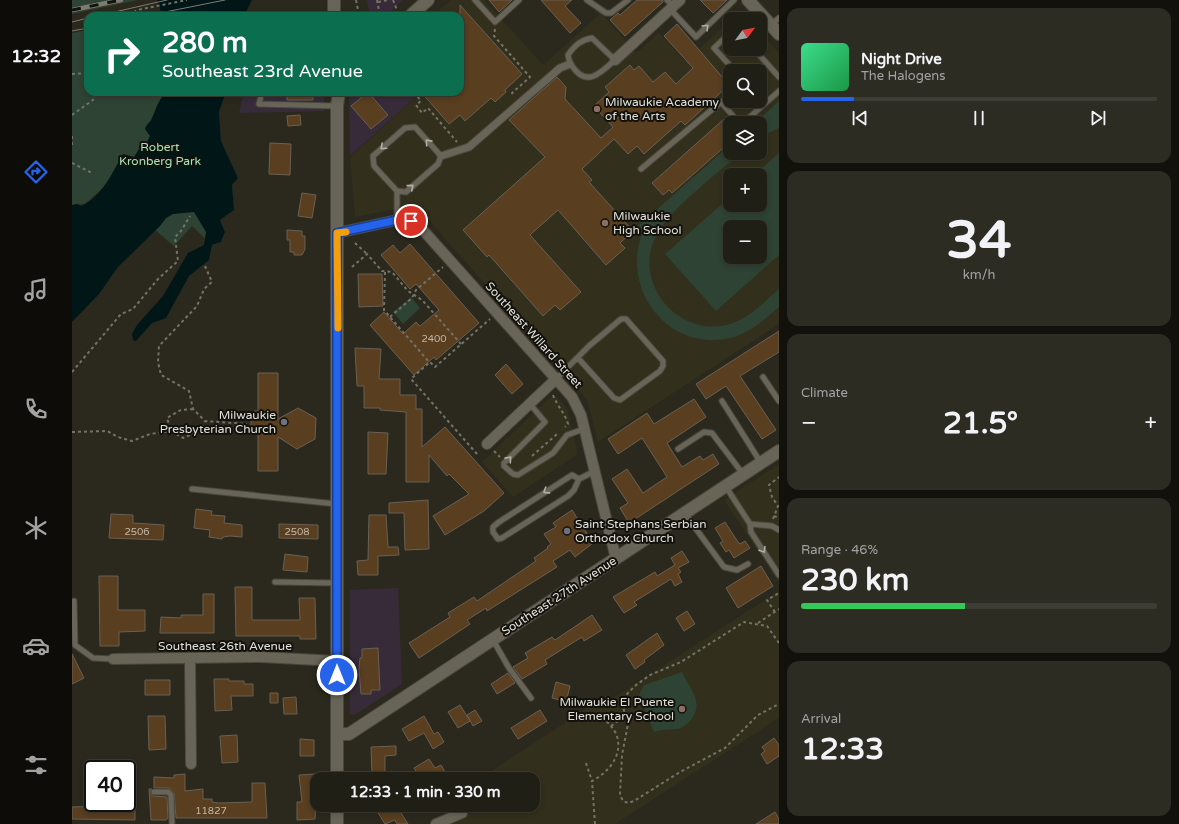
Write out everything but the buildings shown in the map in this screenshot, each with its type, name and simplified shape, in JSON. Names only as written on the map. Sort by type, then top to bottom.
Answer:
[{"type":"street","points":[[334,0],[334,12]]},
{"type":"street","points":[[414,12],[428,0]]},
{"type":"street","points":[[748,0],[757,10],[776,25]]},
{"type":"street","points":[[614,60],[672,4]]},
{"type":"street","points":[[441,156],[470,147],[560,68],[570,64]]},
{"type":"street","points":[[337,772],[337,106],[338,96]]},
{"type":"street","points":[[337,233],[397,220]]},
{"type":"street","name":"Southeast Willard Street","points":[[397,220],[411,221],[422,229],[578,405],[616,559]]},
{"type":"street","points":[[487,444],[556,379]]},
{"type":"street","name":"Southeast 27th Avenue","points":[[338,734],[349,734],[779,451]]},
{"type":"street","name":"Southeast 26th Avenue","points":[[113,659],[261,657],[337,661]]},
{"type":"street","points":[[190,658],[191,764]]},
{"type":"street","points":[[337,812],[337,824]]},
{"type":"street","points":[[436,824],[462,813]]},
{"type":"lane","points":[[475,0],[496,22],[520,0]]},
{"type":"lane","points":[[587,0],[606,13],[611,13],[628,0]]},
{"type":"lane","points":[[672,4],[696,37],[734,0]]},
{"type":"lane","points":[[592,38],[614,60],[598,74],[590,78],[580,76],[570,64],[568,54],[576,44],[592,38]]},
{"type":"lane","points":[[723,40],[714,48],[729,64]]},
{"type":"lane","points":[[760,56],[779,77]]},
{"type":"lane","points":[[767,102],[779,91]]},
{"type":"lane","points":[[261,96],[259,104],[337,106]]},
{"type":"lane","points":[[641,169],[721,102],[733,116]]},
{"type":"lane","points":[[751,116],[760,108]]},
{"type":"lane","points":[[396,191],[406,192],[438,164],[441,156],[415,127],[406,128],[373,156],[374,166],[396,191],[397,220]]},
{"type":"lane","points":[[556,379],[589,346],[621,319],[626,319],[663,361],[663,366],[660,371],[620,400],[614,398],[578,358]]},
{"type":"lane","points":[[763,377],[779,402]]},
{"type":"lane","points":[[722,401],[761,463]]},
{"type":"lane","points":[[530,404],[545,422],[505,462],[504,466],[510,472],[518,475],[553,453],[567,435],[584,429]]},
{"type":"lane","points":[[678,449],[704,432],[708,431],[712,433],[743,474]]},
{"type":"lane","points":[[579,479],[572,475],[499,522],[493,527],[493,532],[498,538],[502,538],[568,496],[574,490],[579,479],[595,471]]},
{"type":"lane","points":[[725,486],[750,524],[752,532],[779,575]]},
{"type":"lane","points":[[192,489],[338,504]]},
{"type":"lane","points":[[684,513],[724,567],[737,570],[748,564]]},
{"type":"lane","points":[[750,524],[772,526],[779,530]]},
{"type":"lane","points":[[275,582],[338,583]]},
{"type":"lane","points":[[74,601],[75,645],[93,658],[113,659]]},
{"type":"lane","points":[[492,640],[509,668],[531,698]]},
{"type":"lane","points":[[154,792],[168,792],[171,795],[172,824]]},
{"type":"path","points":[[134,12],[137,10],[187,0]]},
{"type":"path","points":[[356,0],[358,12]]},
{"type":"path","points":[[379,12],[377,1],[388,0]]},
{"type":"path","points":[[393,0],[397,10]]},
{"type":"path","points":[[496,39],[530,77],[512,93]]},
{"type":"path","points":[[72,74],[84,73]]},
{"type":"path","points":[[72,115],[93,100],[94,96]]},
{"type":"path","points":[[417,96],[421,101],[416,106],[422,113],[428,108],[463,149]]},
{"type":"path","points":[[72,136],[72,148]]},
{"type":"path","points":[[72,163],[92,173]]},
{"type":"path","points":[[72,372],[121,314],[133,309],[158,278],[178,261],[175,237],[182,231],[190,216]]},
{"type":"path","points":[[355,244],[367,254],[382,271],[392,272],[408,291],[422,300],[461,344]]},
{"type":"path","points":[[352,266],[367,254]]},
{"type":"path","points":[[390,318],[412,298],[416,290],[450,261]]},
{"type":"path","points":[[205,266],[212,282],[204,289],[197,306],[159,346],[158,362],[161,375],[190,391],[193,409],[205,421],[247,424]]},
{"type":"path","points":[[385,272],[384,310],[435,367],[497,313]]},
{"type":"path","points":[[430,363],[411,379],[477,454]]},
{"type":"path","points":[[530,459],[568,424],[566,415],[557,405],[552,395],[550,396]]},
{"type":"path","points":[[171,431],[167,418],[181,410],[193,409]]},
{"type":"path","points":[[72,432],[107,432],[132,441],[150,434],[171,431],[183,438],[202,430],[205,421]]},
{"type":"path","points":[[487,444],[505,462]]},
{"type":"path","points":[[772,526],[778,506],[772,497],[768,485],[779,476]]},
{"type":"path","points":[[774,516],[779,518]]},
{"type":"path","points":[[775,612],[768,600],[779,592]]},
{"type":"path","points":[[758,623],[779,609]]},
{"type":"path","points":[[779,643],[766,626],[748,622],[740,624],[681,662],[650,675],[626,694],[623,707],[628,724],[622,755],[620,795],[623,801],[628,803],[634,801],[680,772],[725,748],[758,715],[779,704]]},
{"type":"path","points":[[592,780],[609,770],[615,762],[618,750],[616,736],[611,726],[597,715]]},
{"type":"path","points":[[611,726],[625,716]]},
{"type":"path","points":[[586,763],[592,780],[595,824]]},
{"type":"shaded area","points":[[157,0],[252,0],[246,12],[161,12]]},
{"type":"shaded area","points":[[367,0],[403,0],[390,12],[369,12]]},
{"type":"shaded area","name":"Milwaukie High School","points":[[451,0],[484,0],[543,65],[601,13],[636,53],[659,33],[685,61],[723,27],[723,56],[767,56],[767,40],[779,53],[779,324],[598,442],[587,400],[428,219],[415,210],[400,208],[355,217],[350,157],[415,96],[464,96],[464,12],[437,12]]},
{"type":"shaded area","points":[[163,96],[225,96],[219,112],[221,141],[238,178],[232,185],[234,210],[220,220],[225,232],[221,242],[212,245],[209,260],[189,276],[166,318],[152,323],[136,341],[133,340],[132,334],[137,325],[163,296],[188,253],[204,245],[206,232],[194,212],[173,214],[166,218],[160,226],[118,267],[99,294],[72,322],[72,205],[77,204],[81,206],[95,197],[106,184],[123,154],[134,157],[139,149],[139,146],[146,144],[150,136],[145,129]]},
{"type":"shaded area","points":[[243,96],[324,96],[324,111],[239,113]]},
{"type":"shaded area","points":[[349,96],[417,96],[350,156]]},
{"type":"shaded area","points":[[551,396],[556,396],[567,408],[578,454],[513,497],[482,462]]},
{"type":"shaded area","points":[[779,464],[779,583],[724,500]]},
{"type":"shaded area","points":[[398,588],[402,684],[356,714],[352,715],[350,713],[350,590]]},
{"type":"shaded area","name":"Milwaukie El Puente Elementary School","points":[[779,591],[779,718],[615,824],[453,824],[473,812],[540,812],[540,772],[490,772],[609,694],[610,700]]},
{"type":"green space","points":[[72,0],[138,0],[72,14]]},
{"type":"green space","name":"Robert Kronberg Park","points":[[84,31],[84,96],[225,96],[219,112],[221,141],[238,178],[232,185],[234,210],[220,220],[225,232],[221,242],[212,245],[192,226],[174,246],[104,187],[85,204],[72,205],[72,33]]},
{"type":"green space","points":[[779,101],[779,128],[767,134],[767,116],[763,116]]},
{"type":"green space","points":[[723,151],[723,160],[733,160],[681,205],[661,228],[655,238],[650,256],[650,273],[656,290],[666,304],[678,316],[694,324],[712,327],[730,324],[744,318],[779,289],[779,307],[758,324],[734,337],[711,340],[689,336],[671,327],[656,313],[644,295],[638,275],[637,253],[643,231],[638,226]]},
{"type":"green space","points":[[779,153],[779,255],[716,311],[665,254],[723,203],[723,212],[767,212],[767,168],[762,168]]},
{"type":"green space","points":[[411,297],[420,308],[403,324],[393,312]]},
{"type":"green space","points":[[682,672],[696,701],[695,713],[691,720],[678,729],[660,730],[654,732],[639,695],[644,685]]},
{"type":"tram line","points":[[114,12],[167,0]]},
{"type":"tram line","points":[[165,12],[225,0]]},
{"type":"tram line","points":[[72,22],[84,19]]},
{"type":"tram line","points":[[72,31],[84,29]]},
{"type":"railway","points":[[72,10],[121,0]]},
{"type":"slow traffic","points":[[338,328],[337,233],[346,232]]},
{"type":"place","name":"Milwaukie Academy of the Arts","points":[[597,109]]},
{"type":"place","name":"Milwaukie High School","points":[[605,223]]},
{"type":"place","name":"Milwaukie Presbyterian Church","points":[[284,422]]},
{"type":"place","name":"Saint Stephans Serbian Orthodox Church","points":[[567,531]]},
{"type":"place","name":"Milwaukie El Puente Elementary School","points":[[682,709]]},
{"type":"route","points":[[337,675],[337,233],[362,229],[397,220],[411,221]]}]
